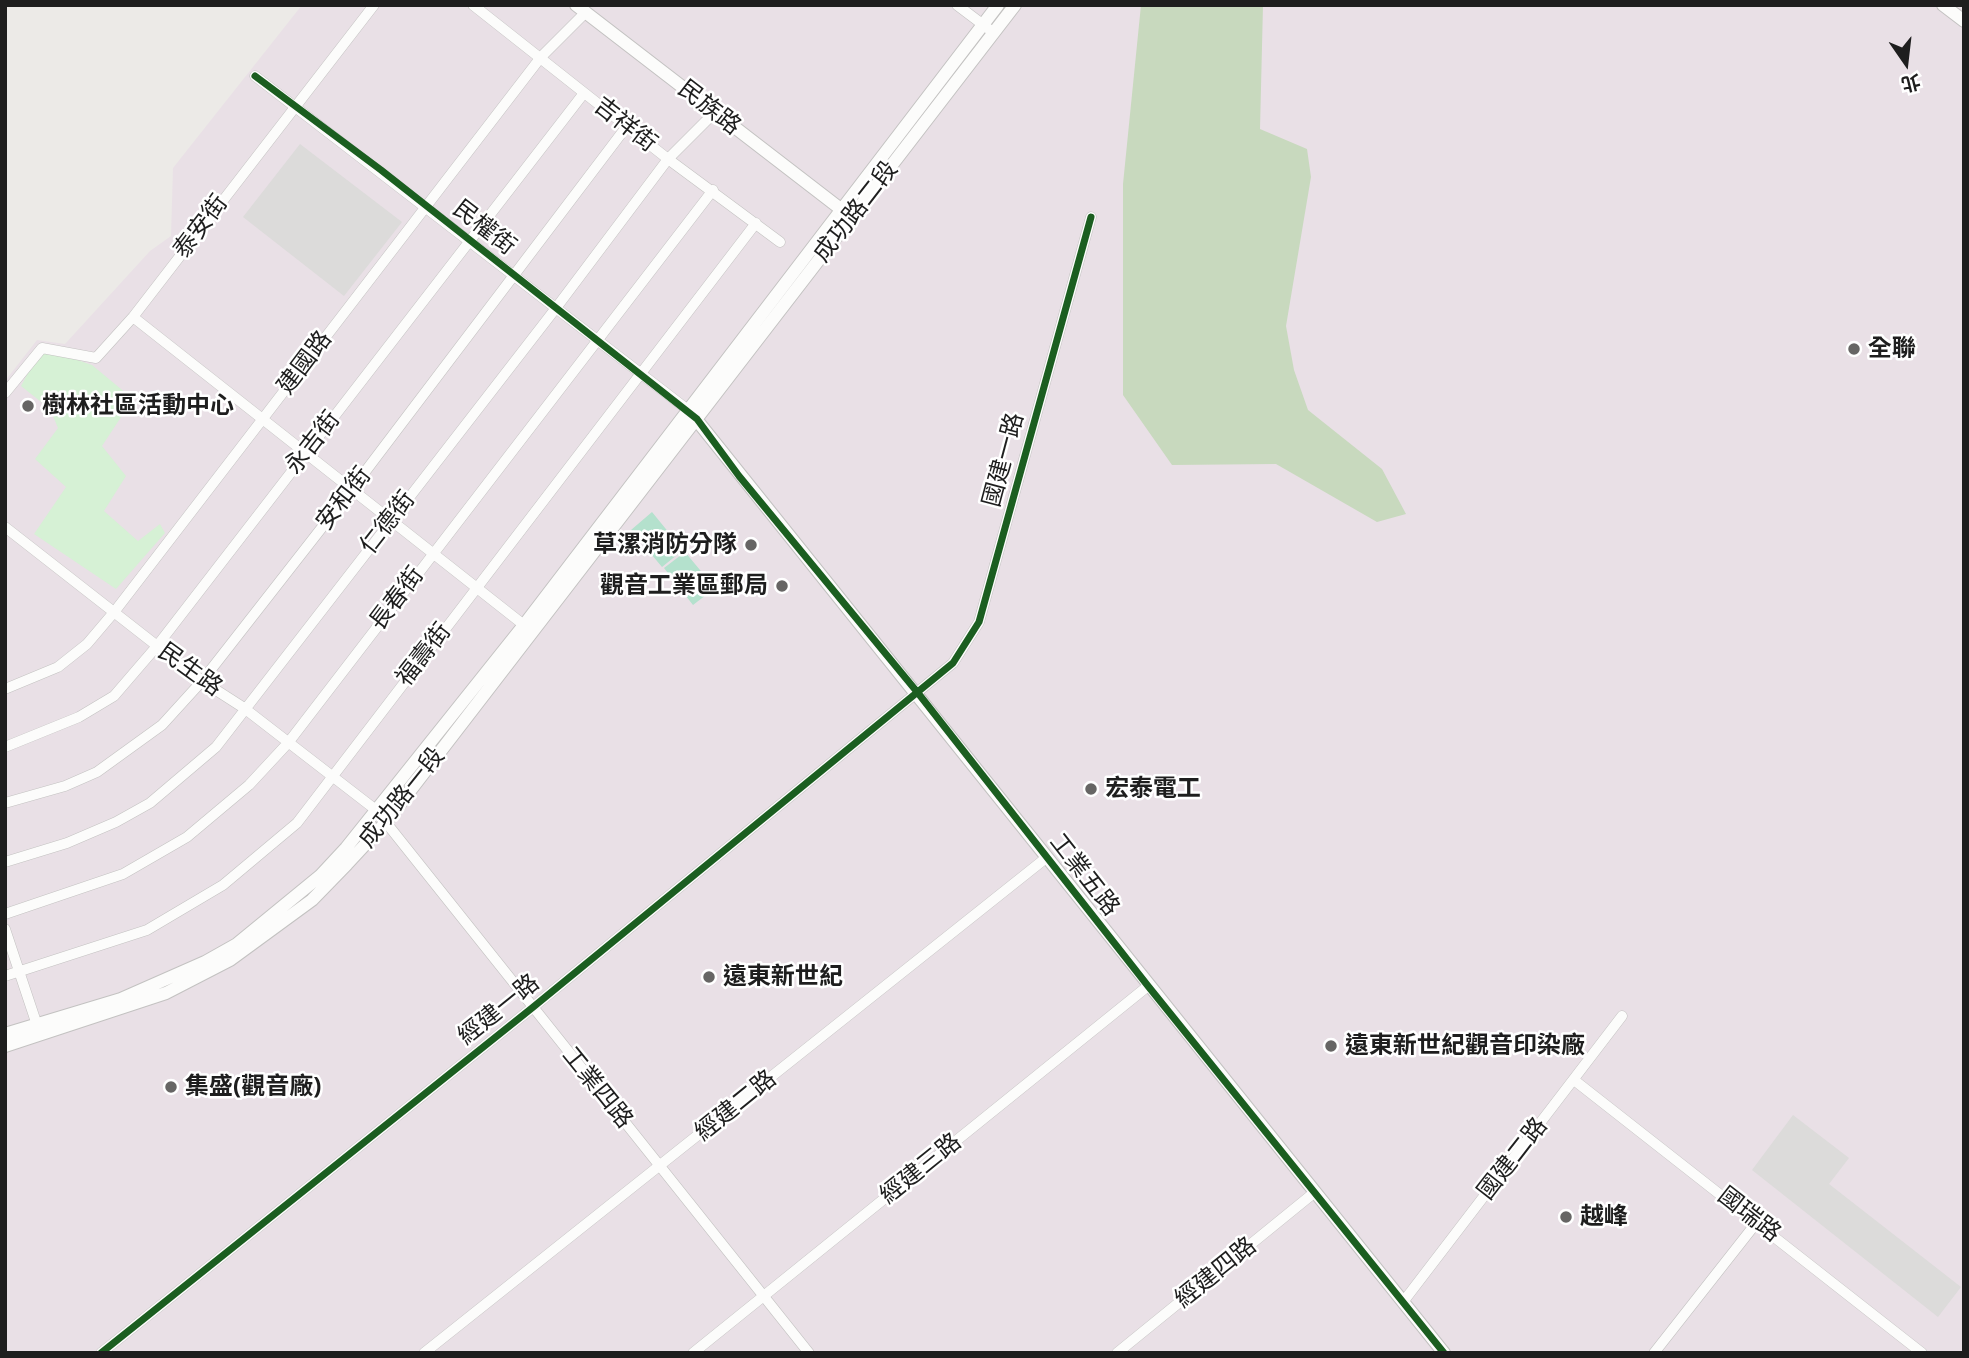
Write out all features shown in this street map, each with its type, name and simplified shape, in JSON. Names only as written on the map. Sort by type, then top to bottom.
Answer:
[{"type":"street","name":"泰安街","points":[[5,393],[42,348],[96,358],[133,317],[374,5]]},
{"type":"street","name":"吉祥街","points":[[473,5],[667,159],[713,190],[780,242]]},
{"type":"street","points":[[957,5],[988,29]]},
{"type":"street","name":"成功路二段","points":[[693,415],[849,223],[988,29],[998,5]]},
{"type":"street","name":"成功路二段","points":[[693,415],[842,210],[988,29],[1015,5]]},
{"type":"street","points":[[1943,5],[1964,21]]},
{"type":"street","name":"建國路","points":[[5,689],[58,667],[87,644],[115,611],[425,206],[581,9]]},
{"type":"street","name":"民族路","points":[[581,9],[842,210]]},
{"type":"street","name":"民權街","points":[[255,75],[693,415]]},
{"type":"street","name":"永吉街","points":[[5,747],[79,717],[114,696],[157,646],[584,93]]},
{"type":"street","name":"仁德街","points":[[5,862],[67,843],[150,803],[216,747],[556,308],[667,159],[715,112]]},
{"type":"street","name":"安和街","points":[[5,803],[65,786],[97,772],[162,725],[202,681],[352,489],[627,126]]},
{"type":"street","name":"長春街","points":[[5,914],[123,874],[178,842],[218,813],[288,743],[432,552],[713,190]]},
{"type":"street","points":[[842,210],[849,223]]},
{"type":"street","name":"國建一路","points":[[918,694],[953,663],[979,622],[1091,217]]},
{"type":"street","name":"福壽街","points":[[5,976],[147,930],[192,906],[262,854],[297,823],[756,223]]},
{"type":"street","points":[[133,317],[528,628]]},
{"type":"street","name":"成功路一段","points":[[5,1034],[38,1029],[166,993],[230,960],[312,900],[386,821],[528,628],[693,415]]},
{"type":"street","name":"工業五路","points":[[693,415],[739,476],[918,694],[1148,986],[1444,1353]]},
{"type":"street","name":"民生路","points":[[5,527],[202,681],[244,708],[376,810],[386,821]]},
{"type":"street","name":"成功路一段","points":[[5,1046],[38,1029],[159,985],[237,944],[320,876],[528,628]]},
{"type":"street","name":"經建一路","points":[[101,1353],[918,694]]},
{"type":"street","name":"工業四路","points":[[386,821],[532,1008],[810,1353]]},
{"type":"street","name":"經建二路","points":[[424,1353],[1046,858]]},
{"type":"street","points":[[5,929],[38,1029]]},
{"type":"street","name":"經建三路","points":[[693,1353],[1148,986]]},
{"type":"street","name":"國建二路","points":[[1403,1302],[1622,1016]]},
{"type":"street","name":"國瑞路","points":[[1574,1080],[1922,1353]]},
{"type":"street","name":"經建四路","points":[[1117,1353],[1315,1192]]},
{"type":"street","points":[[1654,1353],[1758,1222]]},
{"type":"shaded area","points":[[302,5],[1964,5],[1964,1353],[5,1353],[5,381],[37,340],[65,344],[150,251],[171,236],[173,168]]},
{"type":"shaded area","points":[[300,144],[402,222],[344,296],[243,217]]},
{"type":"shaded area","points":[[1793,1115],[1849,1158],[1829,1184],[1961,1287],[1938,1317],[1752,1170]]},
{"type":"green space","points":[[1141,5],[1263,5],[1260,129],[1307,149],[1311,177],[1286,326],[1294,370],[1308,410],[1382,469],[1406,514],[1377,522],[1276,464],[1172,465],[1123,395],[1123,184]]},
{"type":"green space","points":[[49,350],[92,365],[133,399],[102,446],[126,476],[104,511],[138,541],[160,524],[165,533],[116,589],[34,534],[66,487],[35,459],[58,428],[50,409],[21,386],[38,354]]},
{"type":"green space","points":[[652,512],[683,550],[662,567],[631,530]]},
{"type":"green space","points":[[685,552],[715,588],[693,605],[664,568]]},
{"type":"cycle path","points":[[255,76],[381,170],[697,419],[739,476],[918,693],[1148,986],[1444,1353]]},
{"type":"cycle path","points":[[101,1353],[532,1008],[953,663],[979,622],[1091,217]]},
{"type":"place","name":"全聯","points":[[1854,349]]},
{"type":"place","name":"樹林社區活動中心","points":[[28,406]]},
{"type":"place","name":"草漯消防分隊","points":[[751,545]]},
{"type":"place","name":"觀音工業區郵局","points":[[782,586]]},
{"type":"place","name":"宏泰電工","points":[[1091,789]]},
{"type":"place","name":"遠東新世紀","points":[[709,977]]},
{"type":"place","name":"遠東新世紀觀音印染廠","points":[[1331,1046]]},
{"type":"place","name":"集盛(觀音廠)","points":[[171,1087]]},
{"type":"place","name":"越峰","points":[[1566,1217]]}]
